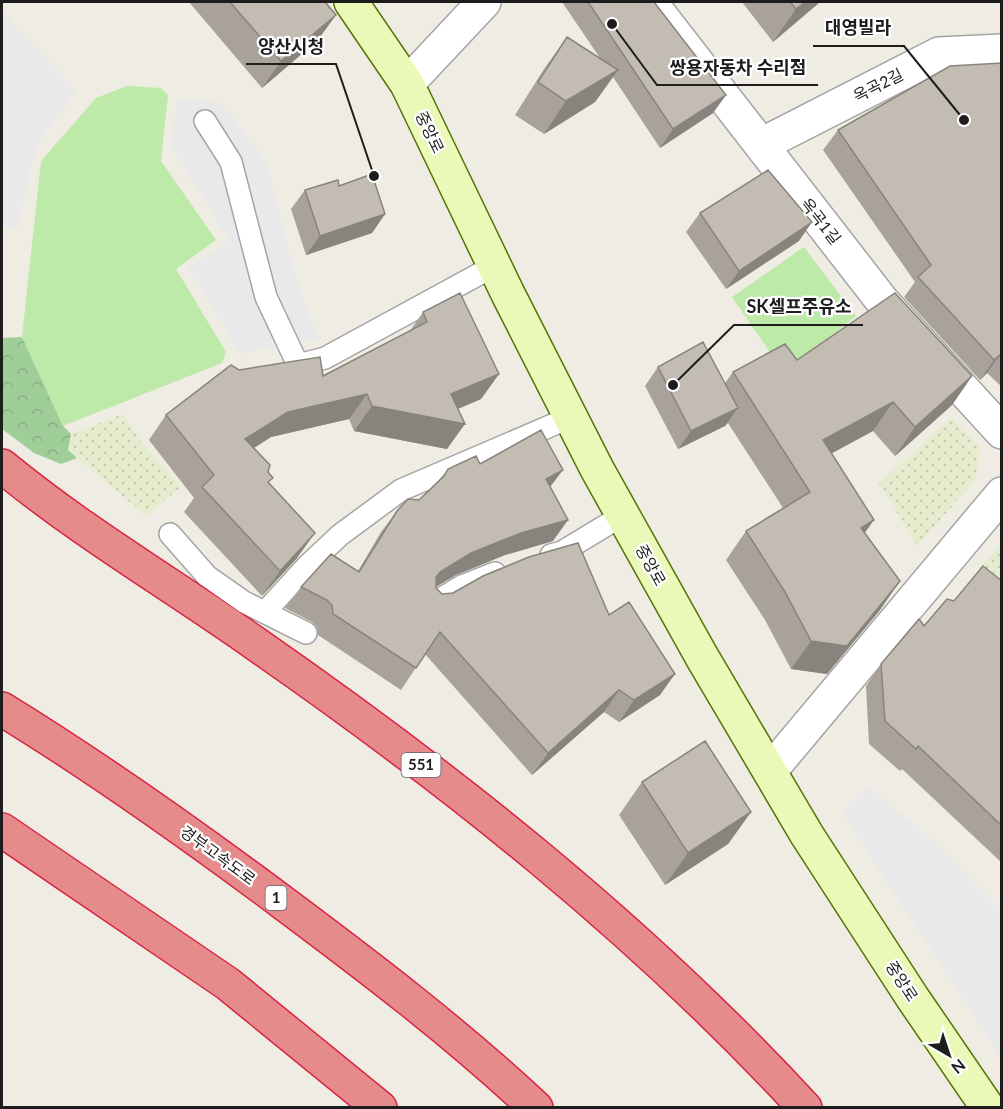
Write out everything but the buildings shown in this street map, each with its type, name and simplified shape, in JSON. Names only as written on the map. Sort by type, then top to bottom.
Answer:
[{"type":"highway","name":"551","points":[[2,466],[57,511],[256,644],[446,783],[548,863],[662,964],[754,1053],[805,1107]]},
{"type":"highway","name":"경부고속도로","points":[[2,709],[49,738],[212,850],[377,972],[536,1107]]},
{"type":"highway","points":[[2,830],[228,984],[380,1107]]},
{"type":"main road","name":"중앙로","points":[[351,2],[407,84],[494,266],[571,417],[702,657],[770,771],[900,978],[988,1107]]},
{"type":"street","points":[[407,84],[484,2]]},
{"type":"street","name":"옥곡1길","points":[[650,2],[883,302],[1002,432]]},
{"type":"street","name":"옥곡2길","points":[[761,145],[939,54],[1002,51]]},
{"type":"street","points":[[770,771],[1002,494]]},
{"type":"lane","points":[[205,121],[231,162],[266,297],[298,365]]},
{"type":"lane","points":[[274,371],[325,358],[494,266]]},
{"type":"lane","points":[[265,612],[306,567],[340,535],[401,490],[498,451],[571,417]]},
{"type":"lane","points":[[531,561],[562,552],[624,515]]},
{"type":"lane","points":[[170,534],[207,576],[244,602],[306,633]]},
{"type":"lane","points":[[432,604],[462,586],[510,567]]},
{"type":"green space","points":[[127,86],[161,88],[168,95],[161,161],[216,240],[176,269],[226,352],[222,363],[63,426],[22,337],[41,161],[96,98]]},
{"type":"green space","points":[[804,247],[856,316],[785,374],[732,297]]},
{"type":"green space","points":[[22,337],[63,426],[71,434],[68,450],[77,458],[61,464],[34,453],[2,429],[2,338]]},
{"type":"green space","points":[[123,414],[139,439],[181,487],[146,516],[68,450],[71,434]]},
{"type":"green space","points":[[951,418],[980,448],[976,479],[917,546],[879,483]]},
{"type":"green space","points":[[1001,545],[1001,593],[978,569]]},
{"type":"shaded area","points":[[2,10],[76,91],[37,144],[17,228],[2,225]]},
{"type":"shaded area","points":[[178,98],[222,103],[267,163],[298,284],[319,339],[240,354],[188,267],[230,241],[170,144]]},
{"type":"shaded area","points":[[867,786],[935,842],[1001,911],[1001,1057],[842,813]]},
{"type":"place","name":"쌍용자동차 수리점","points":[[612,24]]},
{"type":"place","name":"대영빌라","points":[[964,120]]},
{"type":"place","name":"양산시청","points":[[374,176]]},
{"type":"place","name":"SK셀프주유소","points":[[673,385]]}]
